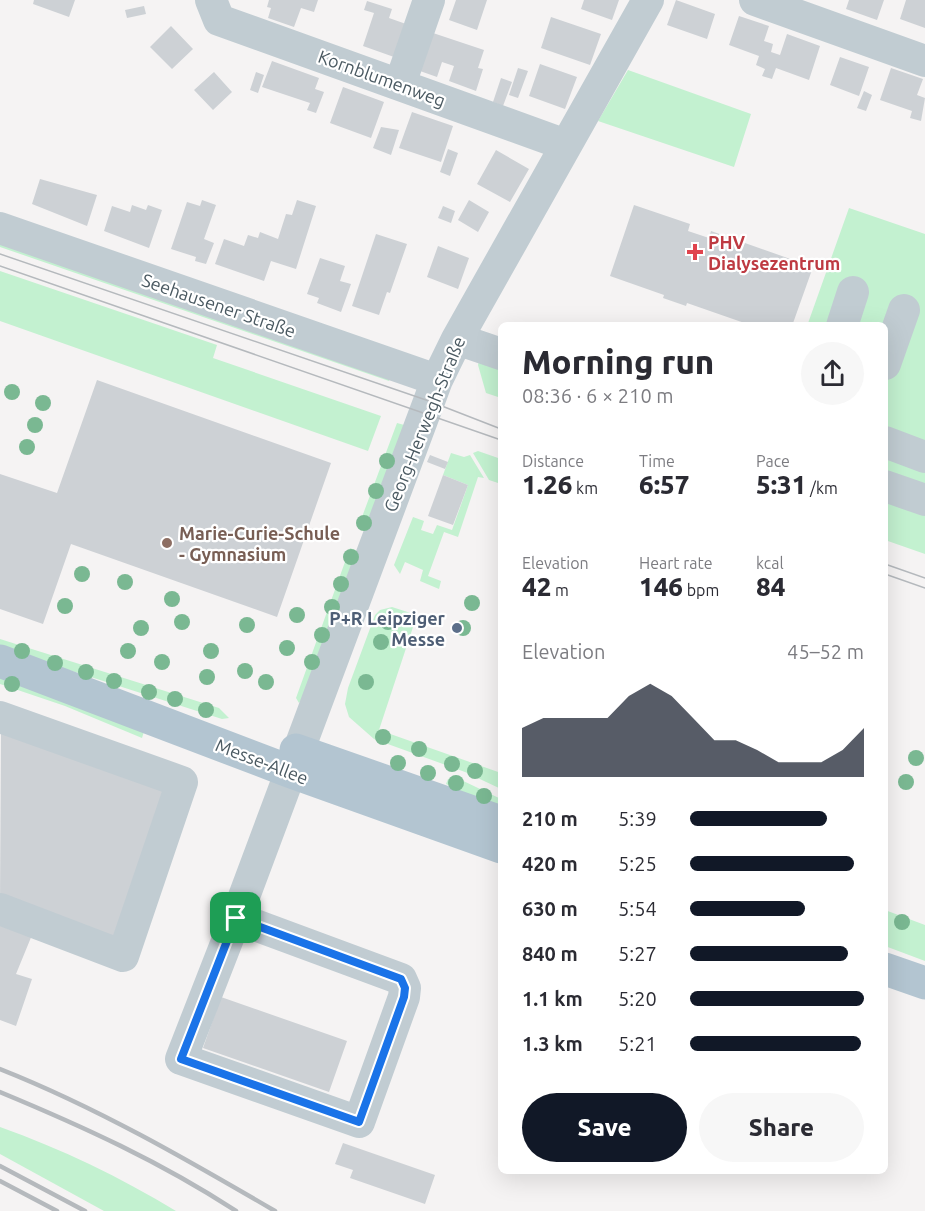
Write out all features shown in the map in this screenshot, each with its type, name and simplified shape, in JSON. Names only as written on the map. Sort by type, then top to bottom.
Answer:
[{"type":"main road","name":"Messe-Allee","points":[[12,666],[293,761],[498,821]]},
{"type":"main road","name":"Messe-Allee","points":[[293,761],[498,846]]},
{"type":"main road","points":[[888,970],[925,983]]},
{"type":"street","name":"Kornblumenweg","points":[[211,0],[219,20],[566,145]]},
{"type":"street","points":[[400,84],[429,0]]},
{"type":"street","name":"Georg-Herwegh-Straße","points":[[236,918],[401,979],[405,988],[404,997],[359,1122],[181,1059],[437,380],[457,339],[648,0]]},
{"type":"street","points":[[755,0],[831,13],[925,61]]},
{"type":"street","name":"Seehausener Straße","points":[[0,228],[437,380]]},
{"type":"street","points":[[843,322],[853,292]]},
{"type":"street","points":[[888,355],[904,310]]},
{"type":"street","points":[[457,339],[498,353]]},
{"type":"street","points":[[888,443],[925,457]]},
{"type":"street","points":[[888,487],[925,500]]},
{"type":"street","points":[[0,717],[182,782],[123,956],[0,909]]},
{"type":"green space","points":[[628,70],[751,114],[734,167],[598,121]]},
{"type":"green space","points":[[849,208],[925,234],[925,484],[888,471],[888,322],[808,322]]},
{"type":"green space","points":[[0,237],[392,373],[389,381],[0,247]]},
{"type":"green space","points":[[0,271],[217,345],[213,358],[381,416],[368,451],[0,321]]},
{"type":"green space","points":[[480,356],[498,362],[498,397],[486,393],[478,365]]},
{"type":"green space","points":[[397,423],[408,426],[369,529],[359,525]]},
{"type":"green space","points":[[478,451],[498,458],[498,483],[489,480],[473,453]]},
{"type":"green space","points":[[451,453],[464,457],[470,455],[484,478],[478,477],[458,537],[444,532],[428,576],[441,581],[439,589],[420,581],[423,570],[405,562],[400,574],[394,565],[413,517],[424,521],[421,530],[433,534],[437,525],[452,530],[468,485],[443,475]]},
{"type":"green space","points":[[888,496],[925,509],[925,554],[888,541]]},
{"type":"green space","points":[[350,548],[360,552],[306,693],[299,703],[296,698]]},
{"type":"green space","points":[[392,607],[429,619],[427,625],[415,621],[379,730],[498,772],[498,788],[465,772],[374,739],[349,717],[345,704],[348,688],[375,615],[380,610]]},
{"type":"green space","points":[[0,639],[219,708],[229,718],[222,719],[0,648]]},
{"type":"green space","points":[[0,674],[145,728],[142,738],[65,706],[0,684]]},
{"type":"green space","points":[[455,777],[498,798],[498,810],[446,784],[448,779]]},
{"type":"green space","points":[[888,911],[925,925],[925,961],[888,947]]},
{"type":"green space","points":[[0,1127],[90,1164],[176,1211],[104,1211],[0,1154]]},
{"type":"building","points":[[34,0],[75,0],[69,17],[33,4]]},
{"type":"building","points":[[269,0],[318,0],[314,12],[301,8],[294,27],[268,18],[271,8],[267,7]]},
{"type":"building","points":[[456,0],[487,0],[477,30],[449,20]]},
{"type":"building","points":[[584,0],[619,0],[612,20],[581,9]]},
{"type":"building","points":[[676,0],[715,14],[707,39],[667,25]]},
{"type":"building","points":[[849,0],[884,0],[877,20],[846,9]]},
{"type":"building","points":[[906,0],[925,0],[925,28],[900,19]]},
{"type":"building","points":[[367,1],[392,9],[389,18],[406,24],[394,57],[363,46],[374,13],[364,10]]},
{"type":"building","points":[[144,6],[146,14],[127,18],[125,10]]},
{"type":"building","points":[[739,16],[769,26],[764,41],[773,44],[771,52],[780,55],[787,34],[820,46],[809,80],[776,68],[772,79],[762,76],[765,69],[756,65],[759,56],[729,45]]},
{"type":"building","points":[[551,17],[601,34],[590,65],[541,48]]},
{"type":"building","points":[[171,26],[193,49],[172,69],[150,47]]},
{"type":"building","points":[[433,33],[484,50],[478,68],[483,69],[476,91],[449,81],[454,66],[442,62],[437,77],[420,71]]},
{"type":"building","points":[[840,57],[869,67],[859,96],[830,85]]},
{"type":"building","points":[[272,61],[319,78],[315,89],[324,92],[316,113],[307,110],[310,103],[262,87]]},
{"type":"building","points":[[540,64],[577,77],[565,109],[529,96]]},
{"type":"building","points":[[518,68],[528,71],[518,98],[509,95]]},
{"type":"building","points":[[891,68],[923,79],[917,95],[925,98],[921,121],[910,118],[912,111],[880,100]]},
{"type":"building","points":[[214,72],[232,92],[213,110],[194,90]]},
{"type":"building","points":[[256,72],[264,75],[258,93],[250,90]]},
{"type":"building","points":[[501,78],[512,82],[503,106],[493,102]]},
{"type":"building","points":[[343,87],[384,102],[371,138],[330,123]]},
{"type":"building","points":[[864,91],[872,95],[866,111],[857,108]]},
{"type":"building","points":[[412,112],[453,126],[441,162],[399,148]]},
{"type":"building","points":[[381,127],[399,130],[391,155],[373,148]]},
{"type":"building","points":[[448,149],[458,153],[450,176],[440,172]]},
{"type":"building","points":[[496,150],[529,169],[510,202],[477,184]]},
{"type":"building","points":[[40,179],[97,195],[87,226],[32,204]]},
{"type":"building","points":[[202,200],[216,205],[204,239],[214,243],[206,264],[195,261],[196,257],[171,249],[187,202],[200,206]]},
{"type":"building","points":[[297,200],[316,206],[296,269],[271,261],[264,281],[215,264],[224,239],[244,246],[248,235],[258,238],[260,232],[278,239],[286,214],[292,215]]},
{"type":"building","points":[[469,200],[489,212],[478,232],[458,220]]},
{"type":"building","points":[[132,205],[146,210],[148,205],[162,210],[149,248],[104,231],[112,206],[130,212]]},
{"type":"building","name":"PHV Dialysezentrum","points":[[634,205],[690,224],[688,231],[709,238],[711,231],[813,267],[793,322],[742,322],[687,303],[686,306],[663,298],[664,295],[610,276]]},
{"type":"building","points":[[443,206],[455,211],[451,223],[438,218]]},
{"type":"building","points":[[376,234],[407,244],[390,293],[387,292],[379,315],[352,306]]},
{"type":"building","points":[[438,246],[469,258],[458,289],[427,277]]},
{"type":"building","points":[[320,258],[345,266],[340,281],[351,284],[341,312],[317,303],[319,298],[307,294]]},
{"type":"building","points":[[97,380],[331,463],[277,617],[71,544],[43,624],[0,609],[0,474],[57,493]]},
{"type":"building","points":[[430,455],[448,462],[445,469],[427,462]]},
{"type":"building","points":[[443,475],[468,485],[453,525],[428,516]]},
{"type":"building","points":[[1,732],[169,790],[118,941],[0,901]]},
{"type":"building","points":[[0,923],[32,935],[16,974],[32,979],[16,1026],[0,1020]]},
{"type":"building","points":[[221,997],[347,1041],[329,1092],[203,1048]]},
{"type":"building","points":[[343,1143],[435,1175],[425,1204],[350,1178],[353,1170],[335,1164]]},
{"type":"tram line","points":[[0,254],[429,401],[498,428]]},
{"type":"tram line","points":[[0,266],[498,439]]},
{"type":"tram line","points":[[888,565],[925,578]]},
{"type":"tram line","points":[[888,575],[925,588]]},
{"type":"railway","points":[[0,1069],[106,1117],[275,1211]]},
{"type":"railway","points":[[0,1092],[121,1146],[208,1193],[236,1211]]},
{"type":"railway","points":[[0,1166],[85,1211]]},
{"type":"railway","points":[[0,1181],[57,1211]]},
{"type":"place","name":"PHV Dialysezentrum","points":[[695,252]]},
{"type":"place","name":"Marie-Curie-Schule - Gymnasium","points":[[167,543]]},
{"type":"place","name":"P+R Leipziger Messe","points":[[457,628]]},
{"type":"route","points":[[236,918],[398,976],[404,983],[404,997],[359,1122],[181,1059],[236,918]]}]
